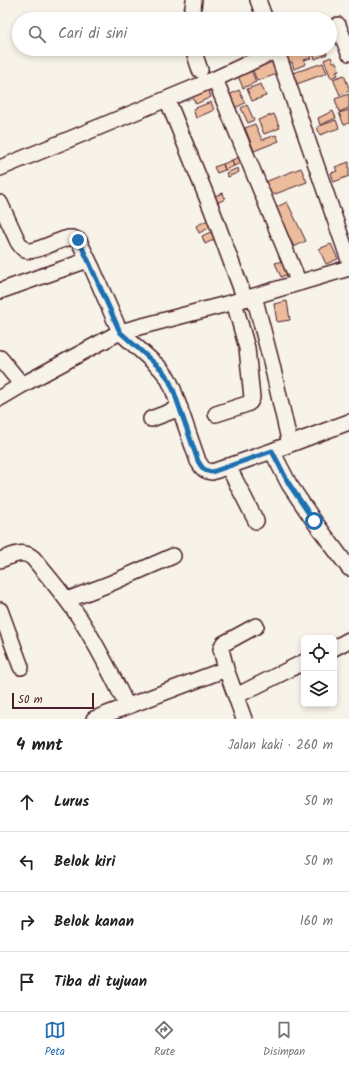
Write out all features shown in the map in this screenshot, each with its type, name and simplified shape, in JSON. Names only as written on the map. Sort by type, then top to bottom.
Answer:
[{"type":"street","points":[[192,12],[194,0]]},
{"type":"street","points":[[258,0],[262,12]]},
{"type":"street","points":[[339,25],[349,53]]},
{"type":"street","points":[[196,56],[200,70]]},
{"type":"street","points":[[0,168],[215,79],[264,56]]},
{"type":"street","points":[[279,56],[349,260]]},
{"type":"street","points":[[215,79],[299,283]]},
{"type":"street","points":[[167,99],[212,210],[244,299],[271,361],[290,444]]},
{"type":"street","points":[[0,203],[18,242],[24,250],[32,251],[64,239],[74,238],[79,241],[120,332],[161,369],[168,378],[198,461],[201,467],[206,471],[212,472],[349,422]]},
{"type":"street","points":[[0,291],[88,260]]},
{"type":"street","points":[[0,398],[120,332],[244,299],[349,268]]},
{"type":"street","points":[[216,414],[247,404],[252,398],[246,348],[244,299]]},
{"type":"street","points":[[0,358],[22,385]]},
{"type":"street","points":[[151,419],[180,408]]},
{"type":"street","points":[[272,451],[289,484],[349,568]]},
{"type":"street","points":[[228,466],[256,521]]},
{"type":"street","points":[[0,560],[16,554],[24,553],[33,558],[68,600],[82,620],[98,647],[127,706]]},
{"type":"street","points":[[68,600],[173,556]]},
{"type":"street","points":[[0,610],[21,667]]},
{"type":"street","points":[[244,719],[226,669],[222,646],[223,644],[256,626]]},
{"type":"street","points":[[337,646],[349,640]]},
{"type":"street","points":[[236,696],[301,664]]},
{"type":"street","points":[[103,717],[127,706],[226,669]]},
{"type":"building","points":[[286,56],[310,56],[311,58],[304,60],[306,64],[294,69],[292,62],[289,63]]},
{"type":"building","points":[[314,56],[322,56],[315,59]]},
{"type":"building","points":[[331,57],[333,62],[336,62],[339,70],[336,71],[338,75],[331,78],[324,60]]},
{"type":"building","points":[[271,60],[277,74],[257,81],[252,68]]},
{"type":"building","points":[[323,63],[327,73],[297,84],[293,73]]},
{"type":"building","points":[[251,70],[256,82],[243,88],[238,76]]},
{"type":"building","points":[[344,75],[349,91],[340,95],[333,79]]},
{"type":"building","points":[[261,84],[266,96],[252,101],[247,89]]},
{"type":"building","points":[[207,87],[211,97],[196,104],[191,94]]},
{"type":"building","points":[[239,90],[245,103],[235,108],[229,95]]},
{"type":"building","points":[[349,94],[349,108],[339,112],[335,99]]},
{"type":"building","points":[[211,102],[214,110],[196,118],[193,109]]},
{"type":"building","points":[[247,105],[254,120],[248,123],[241,108]]},
{"type":"building","points":[[349,110],[349,123],[344,125],[339,113]]},
{"type":"building","points":[[333,111],[336,118],[320,125],[318,118]]},
{"type":"building","points":[[274,114],[280,128],[264,134],[258,120]]},
{"type":"building","points":[[336,120],[339,128],[320,135],[317,127]]},
{"type":"building","points":[[255,124],[262,140],[276,135],[279,141],[254,151],[245,128]]},
{"type":"building","points":[[242,156],[244,162],[234,166],[232,160]]},
{"type":"building","points":[[232,160],[234,166],[225,170],[223,164]]},
{"type":"building","points":[[349,162],[349,176],[334,182],[331,173],[337,171],[335,167]]},
{"type":"building","points":[[223,164],[225,170],[217,173],[214,167]]},
{"type":"building","points":[[238,168],[239,172],[228,177],[226,173]]},
{"type":"building","points":[[301,168],[307,182],[270,196],[265,182]]},
{"type":"building","points":[[223,193],[225,199],[215,204],[212,197]]},
{"type":"building","points":[[287,202],[306,241],[294,247],[275,208]]},
{"type":"building","points":[[208,220],[211,227],[199,233],[196,226]]},
{"type":"building","points":[[213,231],[217,238],[205,244],[202,236]]},
{"type":"building","points":[[331,244],[338,259],[326,264],[319,249]]},
{"type":"building","points":[[283,261],[288,274],[281,277],[275,263]]},
{"type":"building","points":[[287,301],[290,320],[277,322],[274,304]]},
{"type":"route","points":[[78,240],[120,332],[153,361],[168,378],[201,467],[206,471],[212,472],[272,451],[289,484],[314,521]]}]
